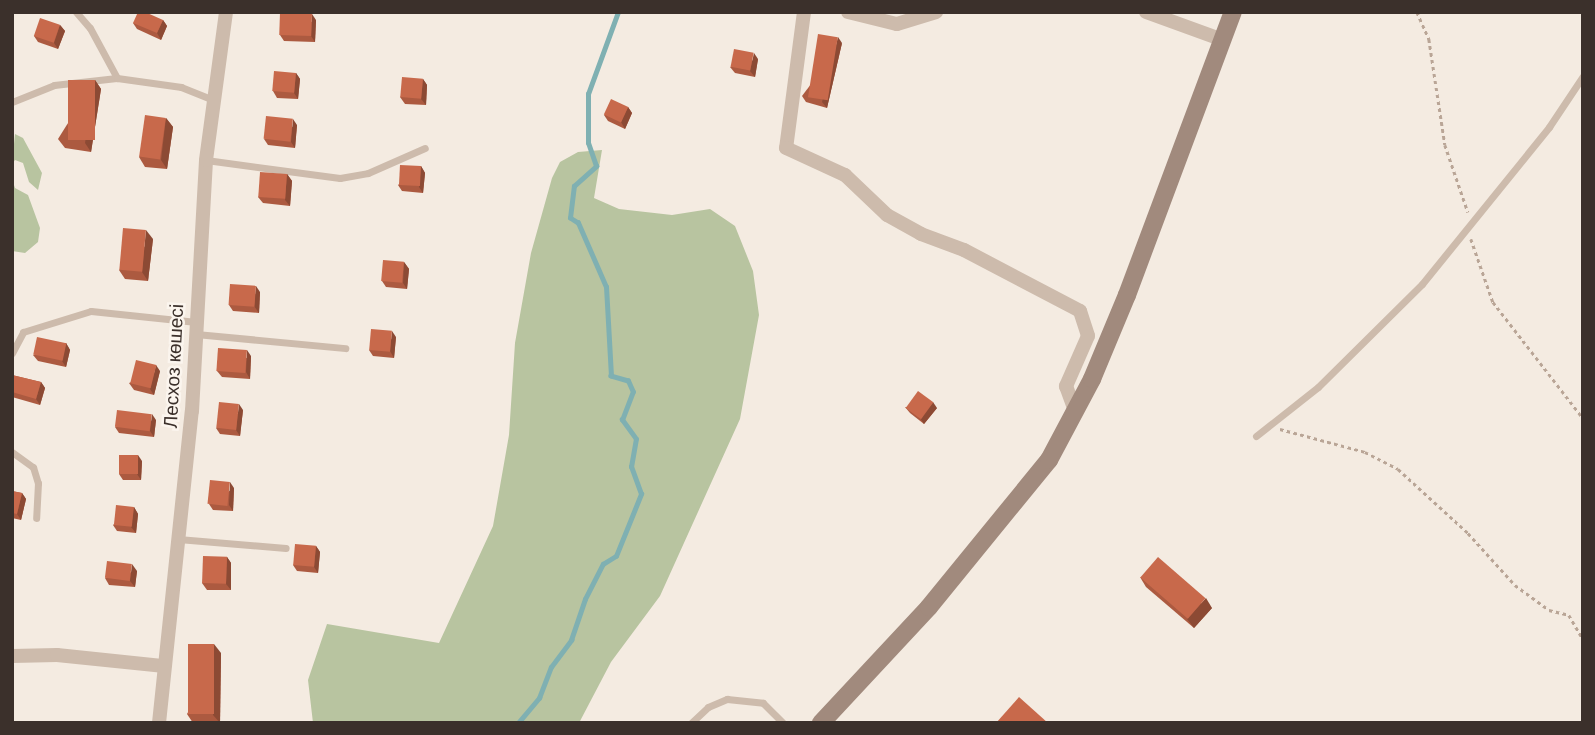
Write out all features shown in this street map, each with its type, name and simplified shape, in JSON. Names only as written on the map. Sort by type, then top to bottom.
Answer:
[{"type":"street","name":"Лесхоз көшесі","points":[[159,723],[196,328],[206,160],[226,12]]},
{"type":"street","points":[[804,12],[786,148],[845,175],[887,215],[921,234],[964,250],[1080,311],[1088,336],[1066,386],[1075,411]]},
{"type":"street","points":[[848,12],[897,24],[936,12]]},
{"type":"street","points":[[1146,12],[1223,40]]},
{"type":"street","points":[[821,723],[991,534],[1049,460],[1075,411],[1127,295],[1233,12]]},
{"type":"street","points":[[12,656],[57,655],[164,666]]},
{"type":"lane","points":[[76,12],[90,28],[117,78]]},
{"type":"lane","points":[[1256,436],[1318,387],[1422,284],[1549,127],[1583,76]]},
{"type":"lane","points":[[12,102],[54,85],[117,78],[181,87],[213,100]]},
{"type":"lane","points":[[206,160],[340,178],[368,173],[425,148]]},
{"type":"lane","points":[[12,352],[23,332],[91,311],[345,348]]},
{"type":"lane","points":[[12,452],[33,467],[38,483],[36,518]]},
{"type":"lane","points":[[178,539],[286,548]]},
{"type":"lane","points":[[691,723],[708,707],[727,699],[763,704],[783,723]]},
{"type":"path","points":[[1270,425],[1365,452],[1398,469],[1468,533],[1515,585],[1549,610],[1569,615],[1583,639]]},
{"type":"green space","points":[[15,134],[23,138],[42,173],[38,190],[29,182],[23,163],[15,160],[12,164]]},
{"type":"green space","points":[[602,150],[594,198],[619,209],[672,215],[710,209],[735,226],[753,271],[759,315],[740,419],[660,596],[611,662],[579,723],[313,723],[308,680],[327,624],[439,643],[493,526],[509,435],[515,343],[531,253],[552,178],[560,162],[578,152]]},
{"type":"green space","points":[[12,179],[15,188],[28,195],[40,228],[38,242],[25,253],[12,251]]},
{"type":"building","points":[[138,12],[145,12],[163,20],[157,33],[133,23]]},
{"type":"building","points":[[280,13],[312,14],[311,36],[279,35]]},
{"type":"building","points":[[40,18],[60,25],[54,43],[34,36]]},
{"type":"building","points":[[818,34],[838,37],[828,100],[808,97]]},
{"type":"building","points":[[734,49],[754,53],[750,70],[731,67]]},
{"type":"building","points":[[274,71],[296,73],[294,93],[272,91]]},
{"type":"building","points":[[402,77],[423,79],[421,99],[400,97]]},
{"type":"building","points":[[68,80],[95,80],[95,140],[68,140]]},
{"type":"building","points":[[611,99],[628,107],[621,122],[604,114]]},
{"type":"building","points":[[145,115],[166,118],[160,160],[139,157]]},
{"type":"building","points":[[266,116],[293,119],[290,142],[264,139]]},
{"type":"building","points":[[400,165],[421,166],[420,186],[399,185]]},
{"type":"building","points":[[260,172],[287,174],[285,199],[258,197]]},
{"type":"building","points":[[123,228],[146,230],[142,272],[119,270]]},
{"type":"building","points":[[383,260],[404,262],[402,283],[381,281]]},
{"type":"building","points":[[230,284],[256,286],[254,307],[229,305]]},
{"type":"building","points":[[371,329],[392,331],[390,352],[369,350]]},
{"type":"building","points":[[37,337],[66,343],[63,361],[33,355]]},
{"type":"building","points":[[218,348],[247,350],[245,373],[216,371]]},
{"type":"building","points":[[136,360],[156,365],[151,388],[130,383]]},
{"type":"building","points":[[12,375],[41,382],[36,399],[12,392]]},
{"type":"building","points":[[918,391],[933,402],[921,419],[906,408]]},
{"type":"building","points":[[219,402],[239,404],[236,430],[216,428]]},
{"type":"building","points":[[117,410],[152,414],[150,431],[115,427]]},
{"type":"building","points":[[119,455],[138,455],[138,474],[119,474]]},
{"type":"building","points":[[210,480],[230,482],[227,506],[207,504]]},
{"type":"building","points":[[12,491],[22,493],[17,514],[12,513]]},
{"type":"building","points":[[116,505],[134,507],[132,527],[114,525]]},
{"type":"building","points":[[295,544],[316,546],[314,567],[293,565]]},
{"type":"building","points":[[203,556],[227,557],[226,584],[202,583]]},
{"type":"building","points":[[1158,557],[1206,598],[1188,619],[1140,577]]},
{"type":"building","points":[[107,561],[132,564],[130,581],[105,578]]},
{"type":"building","points":[[188,644],[214,644],[214,714],[188,714]]},
{"type":"building","points":[[1019,697],[1048,723],[996,723]]},
{"type":"building","points":[[86,721],[114,723],[86,723]]},
{"type":"waterway","points":[[518,723],[539,698],[551,667],[571,640],[585,599],[603,564],[616,556],[641,494],[631,467],[636,439],[622,420],[633,392],[628,381],[611,376],[606,287],[578,223],[570,218],[574,186],[596,166],[588,143],[588,94],[618,12]]}]
